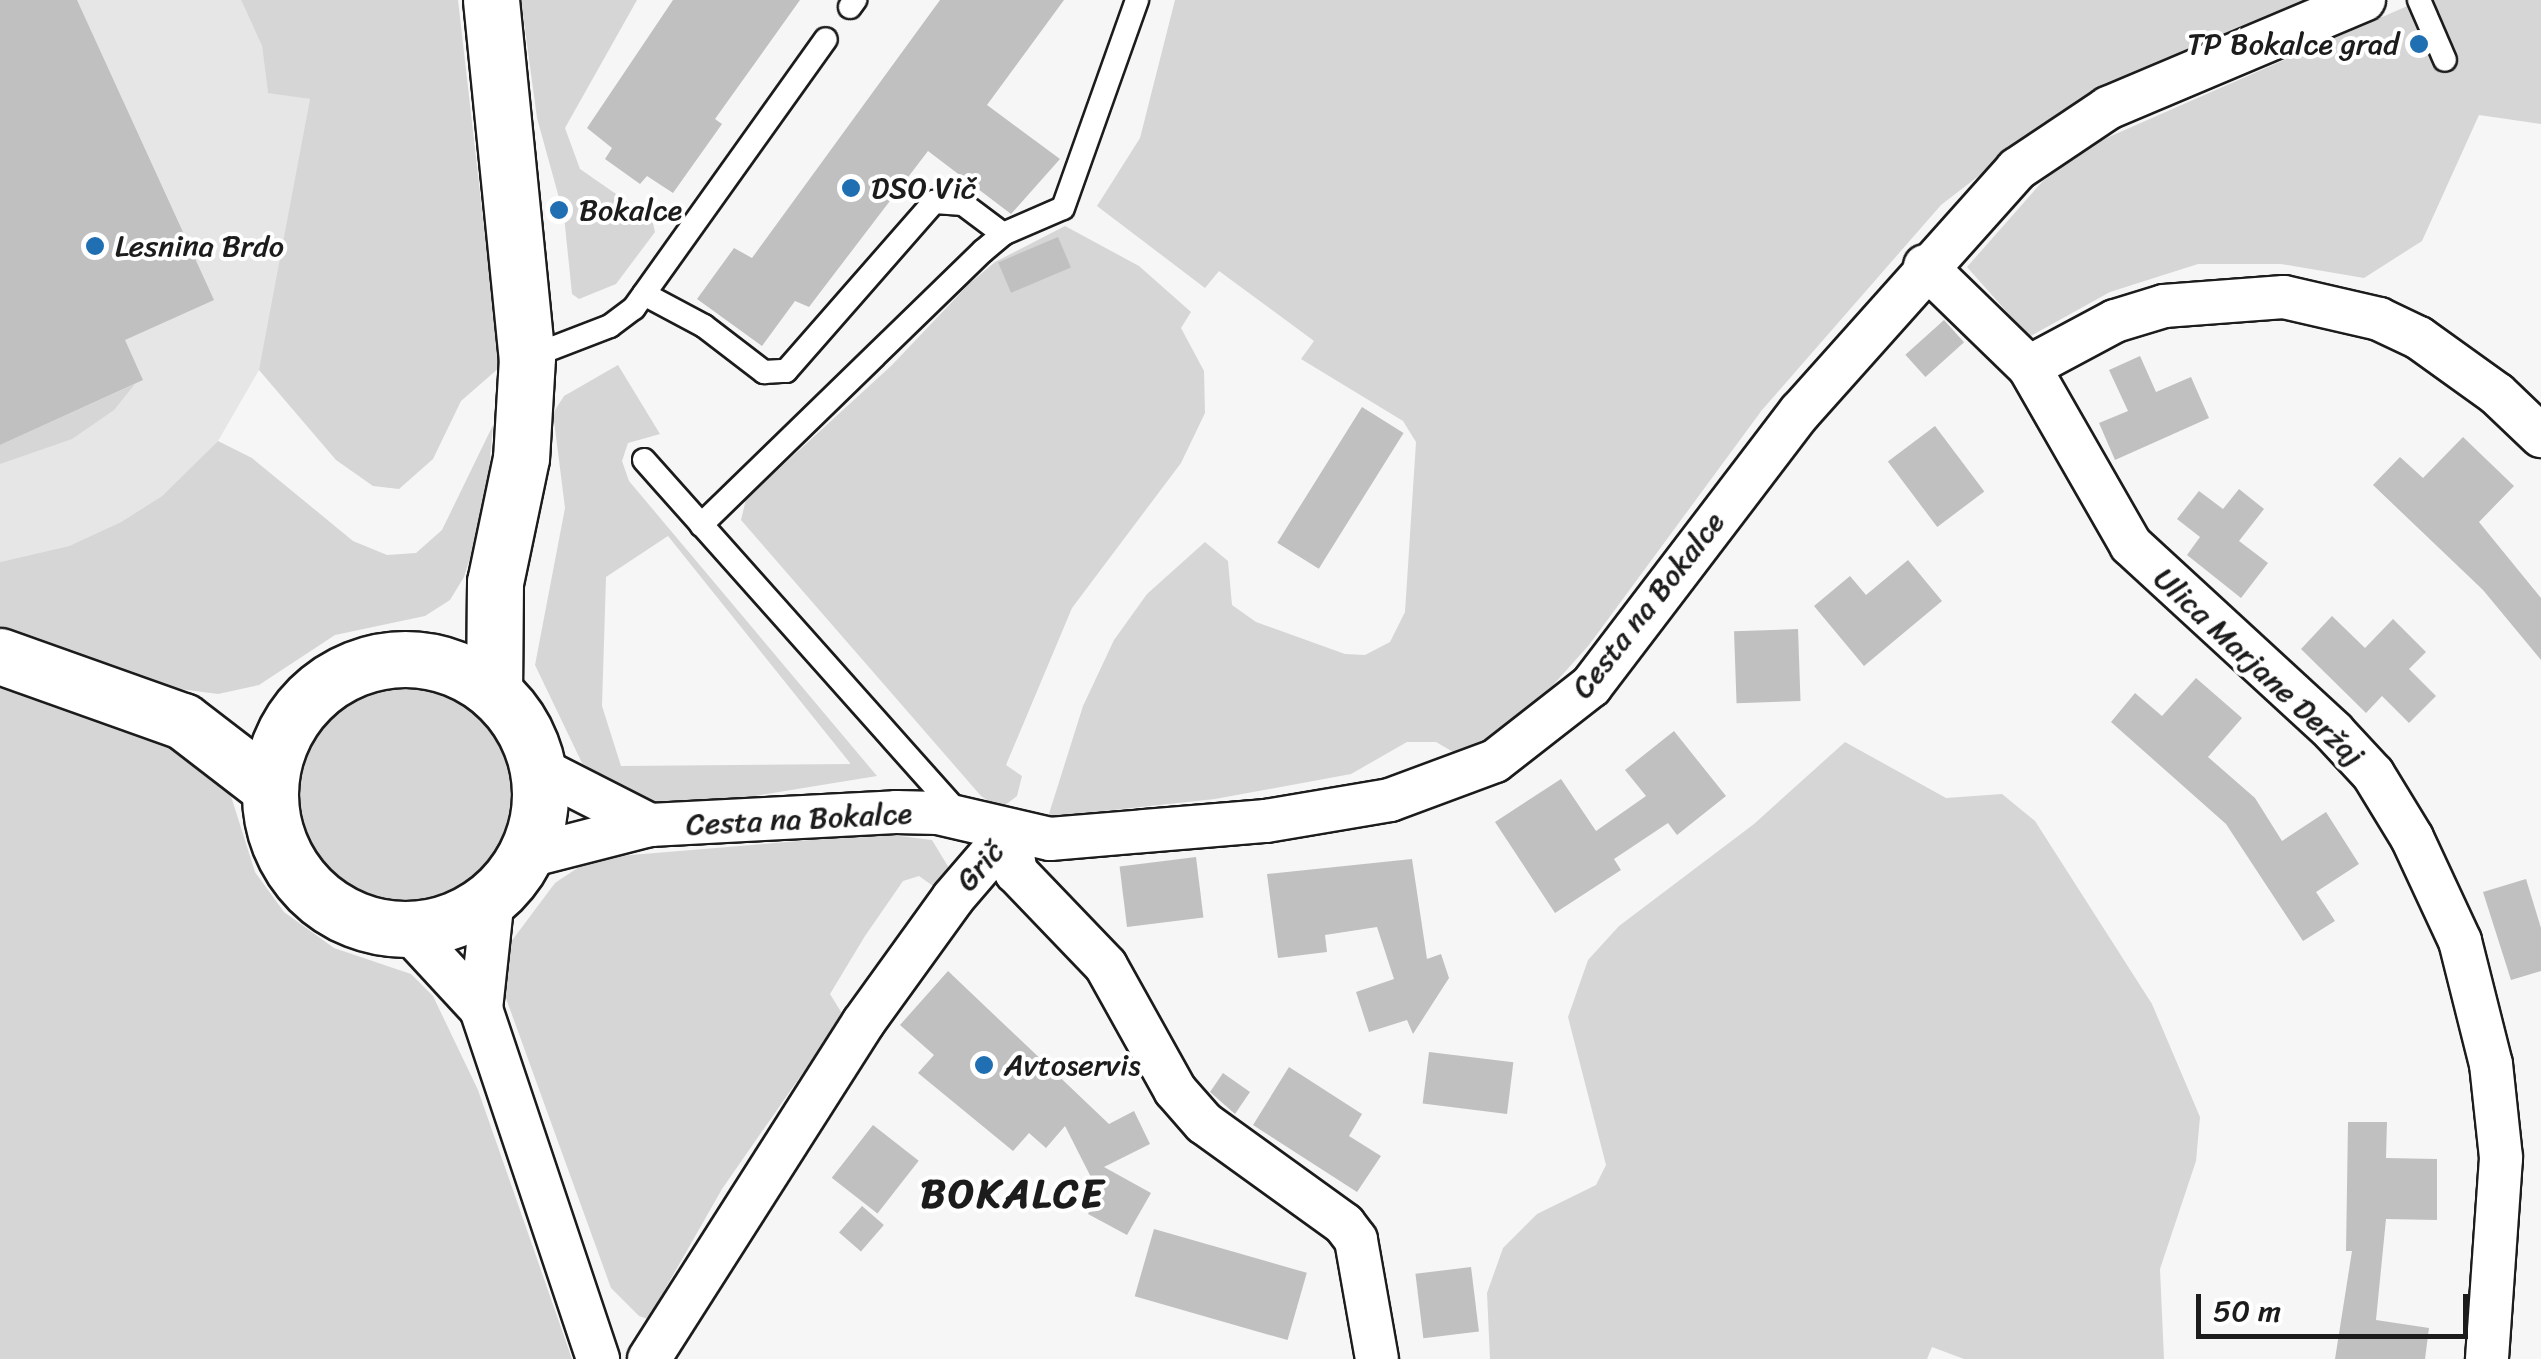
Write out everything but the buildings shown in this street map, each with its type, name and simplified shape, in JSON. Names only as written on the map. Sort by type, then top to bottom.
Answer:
[{"type":"street","points":[[490,0],[527,358],[522,458],[495,582],[494,692]]},
{"type":"street","name":"Cesta na Bokalce","points":[[480,1009],[509,877],[540,805],[538,768],[527,734],[494,692],[450,666],[416,659],[345,672],[302,705],[279,744],[270,788],[278,841],[308,888],[353,918],[406,929],[452,920],[509,877],[650,825],[896,812],[1050,838],[1266,821],[1390,800],[1495,761],[1591,686],[1738,488],[1925,266],[2051,141],[2108,108],[2364,0]]},
{"type":"street","name":"Ulica Marjane Deržaj","points":[[1925,266],[2029,366],[2131,546],[2294,692],[2372,774],[2438,890],[2460,941],[2493,1083],[2500,1204],[2487,1359]]},
{"type":"street","points":[[2029,366],[2115,321],[2164,306],[2284,296],[2379,318],[2419,338],[2497,394],[2541,436]]},
{"type":"street","points":[[416,659],[495,582]]},
{"type":"street","points":[[0,656],[184,720],[270,788]]},
{"type":"street","points":[[184,720],[302,705]]},
{"type":"street","name":"Cesta na Bokalce","points":[[538,768],[650,825]]},
{"type":"street","name":"Grič","points":[[649,1359],[863,1023],[952,898],[989,828]]},
{"type":"street","name":"Grič","points":[[989,828],[1016,872],[1106,966],[1175,1090],[1204,1123],[1344,1224],[1356,1240],[1377,1359]]},
{"type":"street","name":"Cesta na Bokalce","points":[[406,929],[480,1009],[598,1359]]},
{"type":"lane","points":[[700,525],[1003,234],[1063,208],[1137,0]]},
{"type":"lane","points":[[2419,0],[2445,60]]},
{"type":"lane","points":[[527,358],[610,326],[644,294],[826,39]]},
{"type":"lane","points":[[644,294],[704,326],[764,372],[786,371],[934,202],[963,204],[1003,234]]},
{"type":"lane","points":[[644,460],[928,786],[989,828]]},
{"type":"shaded area","points":[[0,0],[241,0],[262,46],[268,92],[310,99],[269,335],[259,370],[218,441],[162,496],[121,522],[69,546],[0,562]]},
{"type":"shaded area","points":[[241,0],[458,0],[500,367],[461,401],[433,459],[399,489],[373,486],[336,460],[259,370],[310,99],[268,93],[262,46]]},
{"type":"shaded area","points":[[521,0],[637,0],[565,128],[580,169],[652,219],[655,232],[616,284],[579,299],[572,294],[564,216],[537,118]]},
{"type":"shaded area","points":[[1175,0],[2307,0],[2122,77],[2068,107],[1941,205],[1762,410],[1589,645],[1519,723],[1455,753],[1436,742],[1407,742],[1351,774],[1215,799],[1048,817],[1083,706],[1114,640],[1147,594],[1205,542],[1228,561],[1232,605],[1256,622],[1345,654],[1365,655],[1390,642],[1405,612],[1416,442],[1403,421],[1301,359],[1314,341],[1219,271],[1205,288],[1097,206],[1140,138]]},
{"type":"shaded area","points":[[2421,0],[2541,0],[2541,124],[2479,115],[2422,241],[2364,278],[2281,264],[2198,264],[2110,292],[2029,337],[1967,267],[2042,182],[2086,147]]},
{"type":"shaded area","points":[[1065,226],[1139,266],[1191,312],[1181,328],[1204,371],[1205,413],[1181,463],[1072,608],[1006,765],[1022,776],[1017,796],[1000,809],[981,796],[741,520],[746,499],[892,365],[969,284],[995,262]]},
{"type":"shaded area","points":[[618,365],[660,434],[628,443],[622,461],[629,481],[877,776],[711,803],[632,802],[633,791],[618,789],[582,763],[535,665],[565,508],[553,413],[564,396]],"holes":[[[668,536],[850,764],[621,766],[602,706],[606,577]]]},
{"type":"shaded area","points":[[135,384],[114,410],[72,439],[0,464],[0,445]]},
{"type":"shaded area","points":[[493,425],[486,507],[464,577],[450,600],[425,616],[335,635],[259,685],[218,694],[172,688],[0,626],[0,562],[69,546],[121,522],[162,496],[218,441],[252,458],[353,541],[387,555],[416,553],[442,530]]},
{"type":"shaded area","points":[[0,679],[205,751],[230,793],[255,872],[284,912],[334,948],[411,974],[433,996],[478,1090],[572,1359],[0,1359]]},
{"type":"shaded area","points":[[407,682],[449,691],[485,714],[508,750],[517,792],[508,834],[485,870],[449,893],[407,902],[365,893],[329,870],[306,834],[297,792],[306,750],[329,714],[365,691]]},
{"type":"shaded area","points":[[1845,742],[1946,798],[2002,794],[2035,821],[2152,1004],[2200,1117],[2196,1161],[2160,1269],[2164,1359],[1964,1359],[1932,1347],[1927,1359],[1490,1359],[1487,1293],[1503,1248],[1537,1214],[1596,1185],[1606,1165],[1568,1017],[1588,960],[1619,926],[1754,824]]},
{"type":"shaded area","points":[[883,834],[932,840],[949,868],[933,886],[919,876],[903,881],[830,994],[843,1015],[722,1189],[648,1319],[639,1316],[611,1288],[503,990],[504,951],[555,883],[579,867],[619,856]]},
{"type":"place","name":"TP Bokalce grad","points":[[2419,44]]},
{"type":"place","name":"DSO Vič","points":[[851,188]]},
{"type":"place","name":"Bokalce","points":[[559,210]]},
{"type":"place","name":"Lesnina Brdo","points":[[95,246]]},
{"type":"place","name":"Avtoservis","points":[[984,1065]]},
{"type":"district","name":"BOKALCE","points":[[1013,1194]]}]
